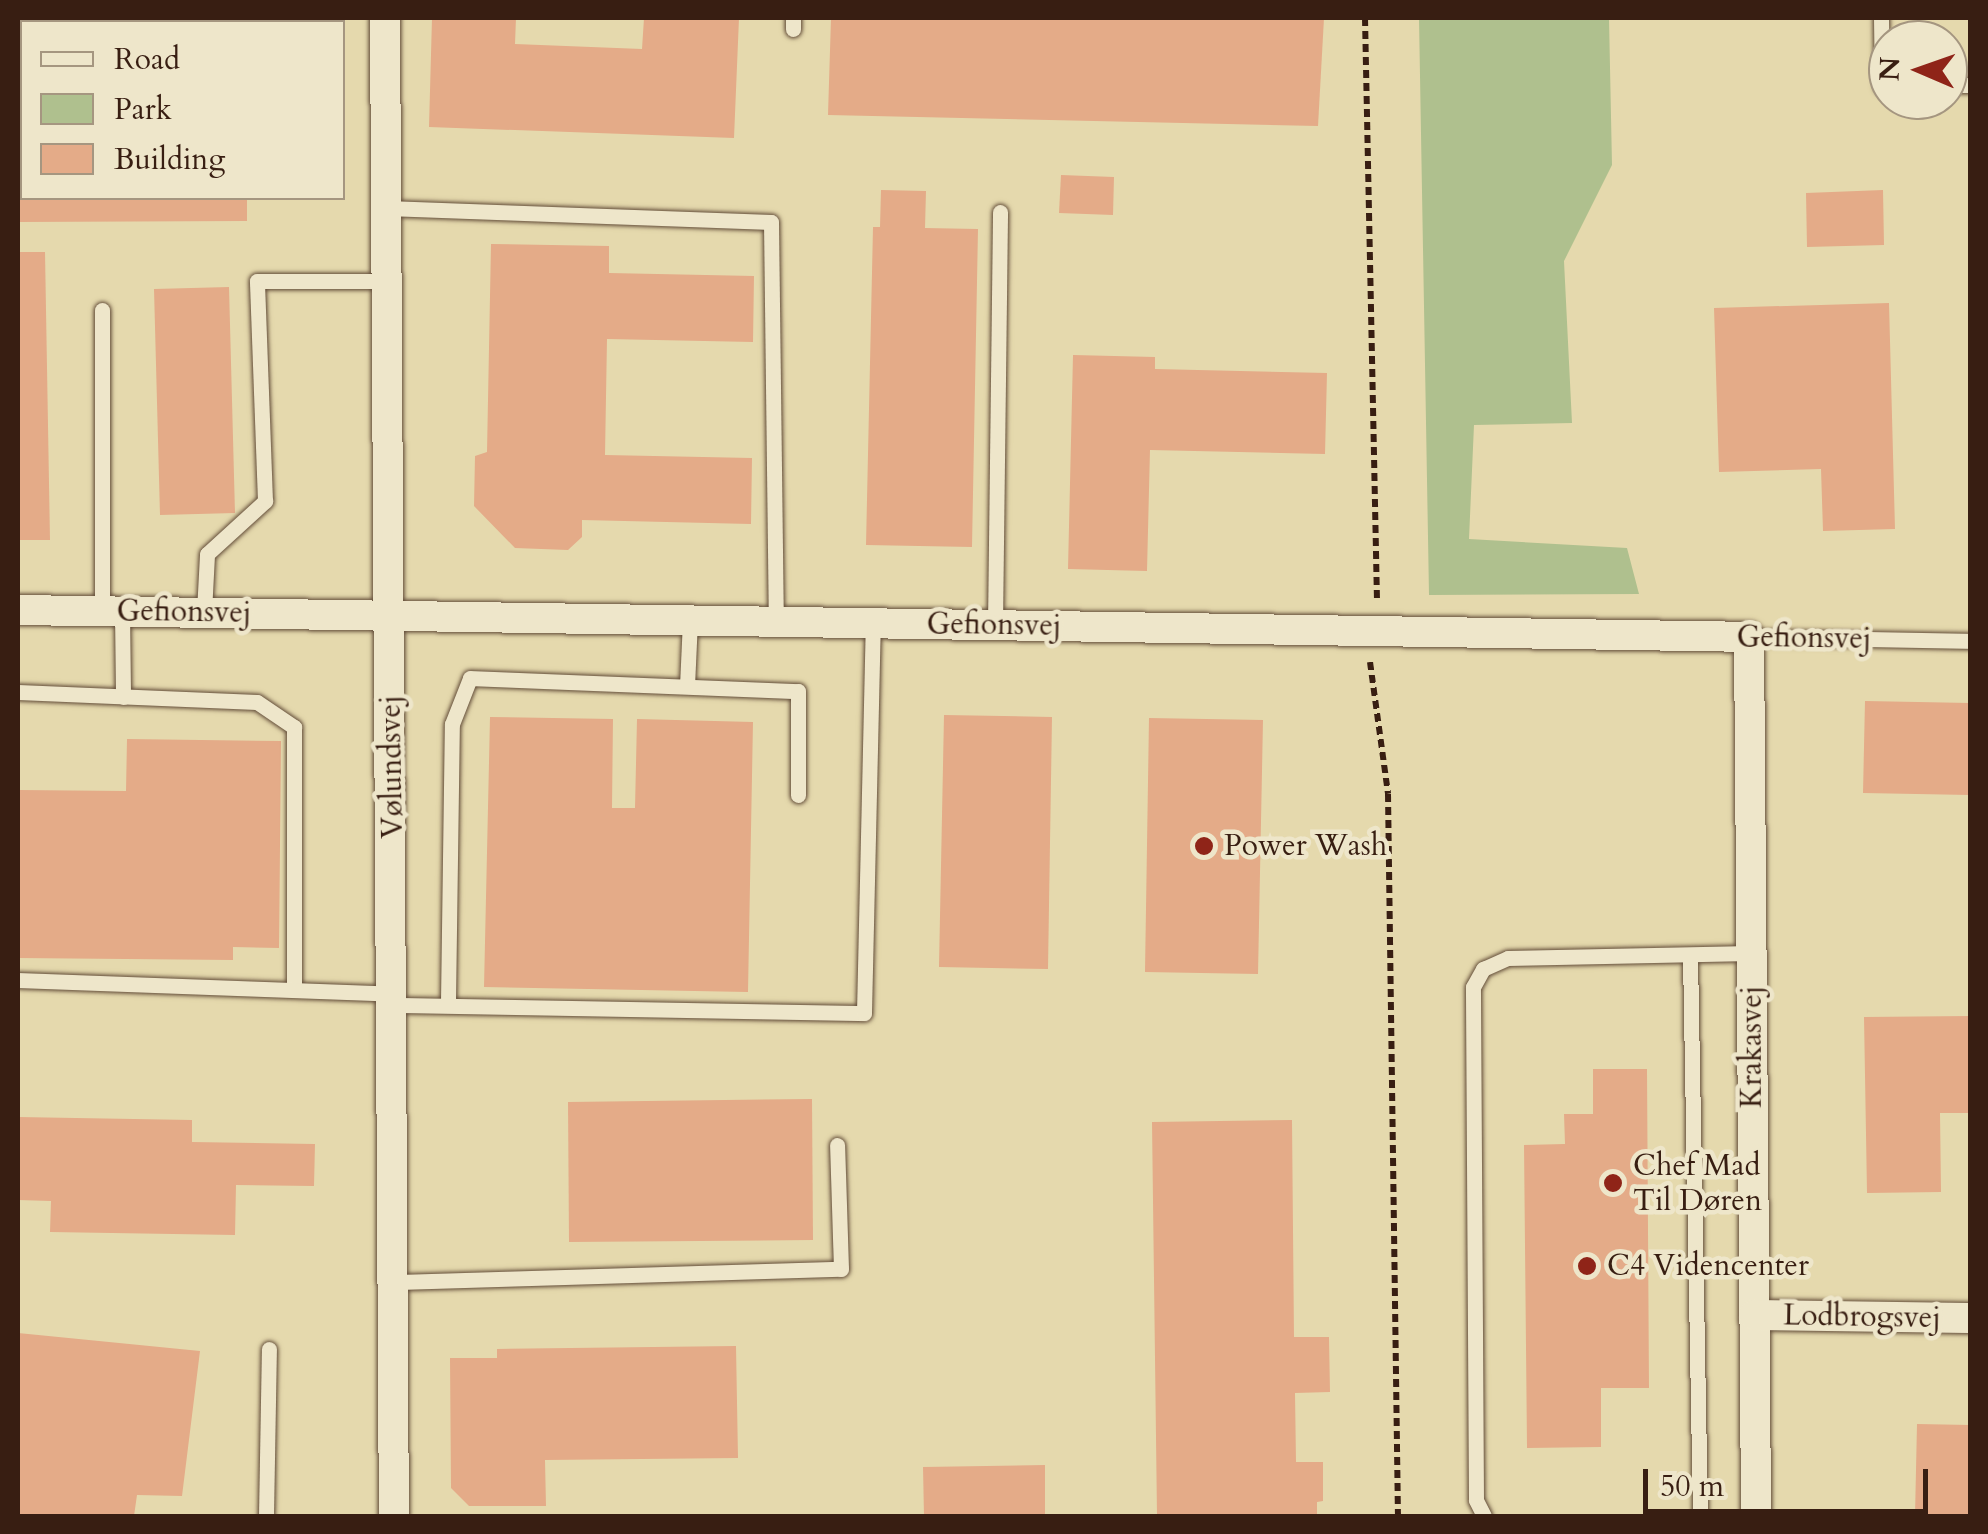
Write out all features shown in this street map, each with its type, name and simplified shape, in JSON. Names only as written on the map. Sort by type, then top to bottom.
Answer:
[{"type":"street","name":"Vølundsvej","points":[[384,18],[397,1282],[394,1516]]},
{"type":"street","name":"Gefionsvej","points":[[18,610],[1749,637]]},
{"type":"street","name":"Krakasvej","points":[[1749,637],[1756,1516]]},
{"type":"street","name":"Lodbrogsvej","points":[[1754,1315],[1970,1318]]},
{"type":"lane","points":[[386,208],[771,222],[776,621]]},
{"type":"lane","points":[[995,625],[1000,212]]},
{"type":"lane","points":[[204,612],[206,554],[265,500],[257,281],[387,281]]},
{"type":"lane","points":[[102,310],[112,611],[123,696]]},
{"type":"lane","points":[[687,686],[690,620]]},
{"type":"lane","points":[[18,980],[294,989],[394,1000],[864,1013],[872,623]]},
{"type":"lane","name":"Gefionsvej","points":[[1749,637],[1970,641]]},
{"type":"lane","points":[[448,1002],[452,724],[470,678],[798,691],[798,795]]},
{"type":"lane","points":[[18,692],[256,702],[294,727],[294,989]]},
{"type":"lane","points":[[1484,1516],[1476,1500],[1473,987],[1483,969],[1508,958],[1751,953]]},
{"type":"lane","points":[[1690,955],[1700,1516]]},
{"type":"lane","points":[[397,1282],[840,1269],[837,1146]]},
{"type":"lane","points":[[266,1516],[269,1349]]},
{"type":"path","points":[[1365,18],[1372,631],[1388,794],[1398,1516]]},
{"type":"green space","points":[[1419,18],[1609,18],[1612,165],[1564,261],[1572,423],[1474,425],[1469,539],[1627,548],[1639,594],[1429,595]]},
{"type":"building","points":[[129,18],[241,18],[241,20]]},
{"type":"building","points":[[432,18],[516,18],[515,44],[642,49],[644,18],[739,18],[734,138],[429,127]]},
{"type":"building","points":[[831,18],[1324,18],[1318,126],[828,115]]},
{"type":"building","points":[[18,104],[20,200],[247,200],[247,221],[18,222]]},
{"type":"building","points":[[1061,175],[1114,177],[1113,215],[1059,213]]},
{"type":"building","points":[[881,190],[926,191],[925,228],[978,229],[972,547],[866,545],[873,227],[880,227]]},
{"type":"building","points":[[1883,190],[1884,245],[1807,247],[1806,193]]},
{"type":"building","points":[[491,244],[609,246],[609,273],[754,276],[753,342],[607,339],[605,455],[752,458],[751,524],[582,520],[582,537],[568,550],[515,548],[474,506],[475,456],[487,452]]},
{"type":"building","points":[[18,252],[45,252],[50,540],[18,540]]},
{"type":"building","points":[[229,287],[235,513],[160,515],[154,289]]},
{"type":"building","points":[[1889,303],[1895,529],[1823,531],[1821,469],[1719,472],[1714,308]]},
{"type":"building","points":[[1073,355],[1155,357],[1155,369],[1327,373],[1325,454],[1150,450],[1147,571],[1068,569]]},
{"type":"building","points":[[1865,701],[1970,703],[1970,795],[1863,793]]},
{"type":"building","points":[[944,715],[1052,717],[1048,969],[939,967]]},
{"type":"building","points":[[490,717],[613,719],[612,808],[635,808],[637,719],[753,722],[748,992],[484,987]]},
{"type":"building","name":"Power Wash","points":[[1149,718],[1263,720],[1258,974],[1145,972]]},
{"type":"building","points":[[127,739],[281,741],[279,948],[233,947],[233,960],[18,958],[18,790],[126,791]]},
{"type":"building","points":[[1970,1016],[1970,1113],[1940,1113],[1941,1192],[1867,1193],[1864,1017]]},
{"type":"building","name":"C4 Videncenter","points":[[1593,1069],[1647,1069],[1649,1388],[1601,1388],[1601,1447],[1527,1448],[1524,1145],[1565,1144],[1564,1114],[1593,1114]]},
{"type":"building","points":[[812,1099],[813,1240],[569,1242],[568,1102]]},
{"type":"building","points":[[18,1117],[192,1120],[192,1142],[315,1144],[314,1186],[236,1185],[235,1235],[50,1232],[51,1201],[18,1200]]},
{"type":"building","points":[[1292,1120],[1294,1337],[1329,1337],[1330,1392],[1295,1393],[1296,1462],[1323,1462],[1323,1501],[1317,1502],[1317,1516],[1157,1516],[1152,1122]]},
{"type":"building","points":[[18,1333],[200,1351],[182,1496],[137,1495],[134,1516],[18,1516]]},
{"type":"building","points":[[736,1346],[738,1458],[545,1460],[546,1506],[469,1506],[451,1488],[450,1358],[497,1358],[497,1349]]},
{"type":"building","points":[[1917,1424],[1970,1425],[1970,1516],[1915,1516]]},
{"type":"building","points":[[1045,1465],[1045,1516],[924,1516],[923,1467]]},
{"type":"place","name":"Power Wash","points":[[1204,846]]},
{"type":"place","name":"Chef Mad Til Døren","points":[[1613,1183]]},
{"type":"place","name":"C4 Videncenter","points":[[1587,1266]]}]
